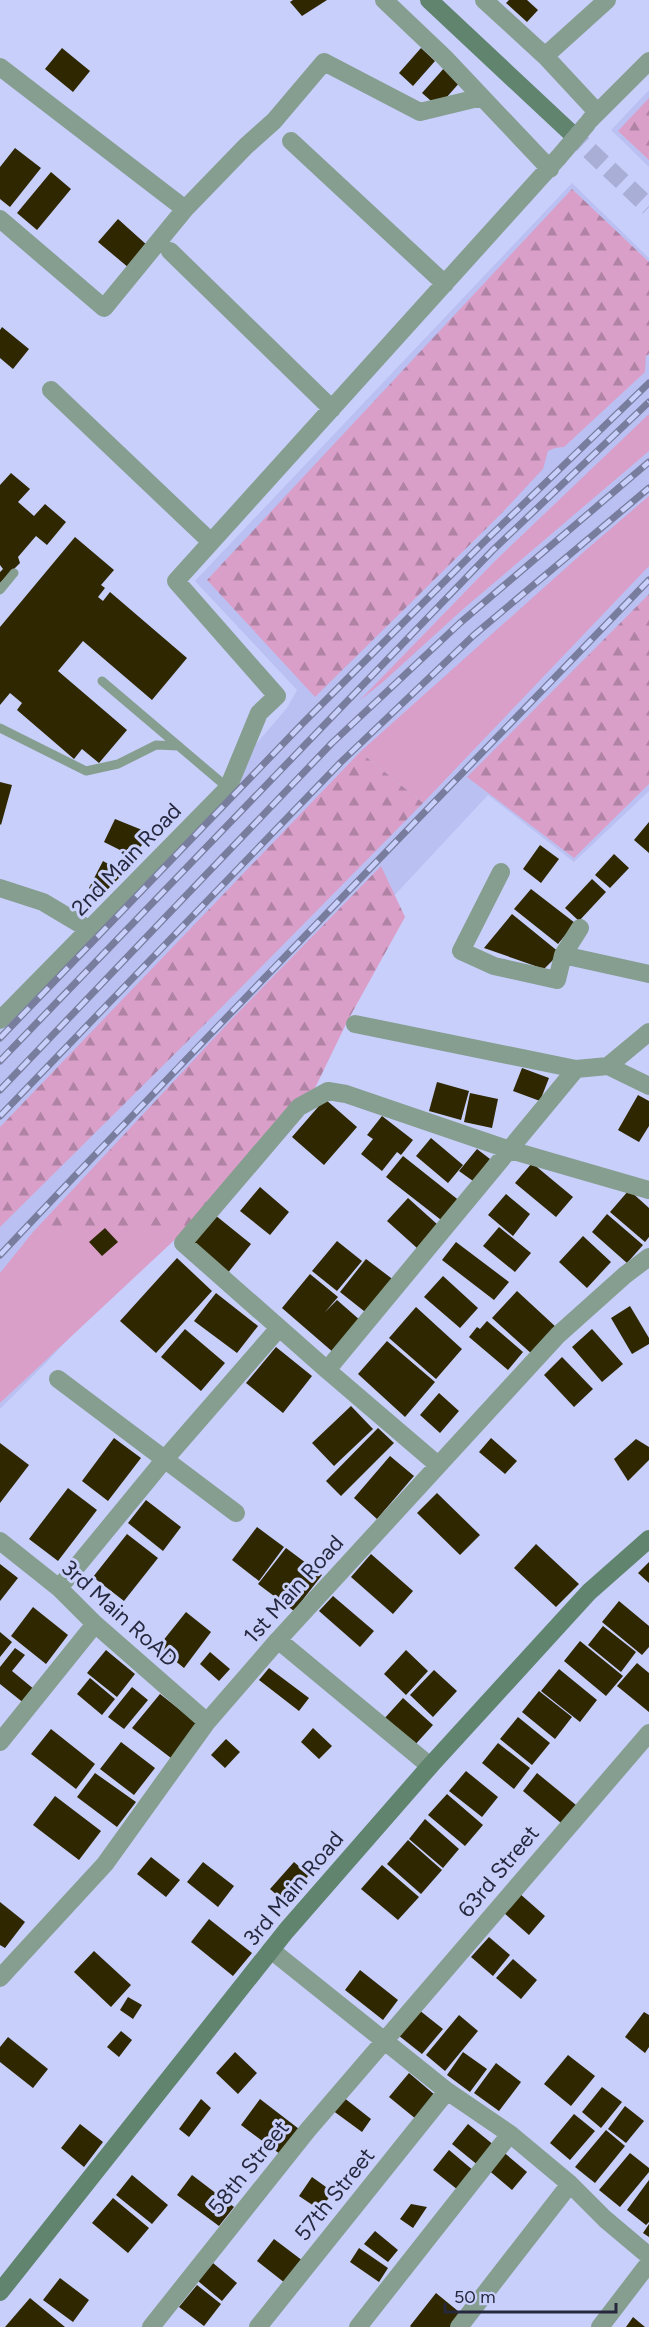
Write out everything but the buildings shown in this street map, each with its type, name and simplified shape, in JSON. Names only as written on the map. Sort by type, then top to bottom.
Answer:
[{"type":"street","points":[[384,0],[482,97],[554,163]]},
{"type":"street","points":[[429,0],[570,132]]},
{"type":"street","points":[[484,0],[545,56],[592,118]]},
{"type":"street","points":[[545,56],[607,0]]},
{"type":"street","points":[[51,390],[211,542],[446,284],[592,118],[649,61]]},
{"type":"street","points":[[0,219],[104,308],[185,209],[246,146],[274,121],[324,63],[420,112],[482,97]]},
{"type":"street","points":[[0,67],[185,209]]},
{"type":"street","points":[[291,141],[446,284]]},
{"type":"street","points":[[170,251],[332,409]]},
{"type":"street","name":"2nd Main Road","points":[[0,1020],[228,788],[259,712],[277,696],[176,581],[211,542]]},
{"type":"street","points":[[501,872],[461,951],[494,966],[557,980],[563,955],[580,928]]},
{"type":"street","points":[[0,888],[43,902],[90,930]]},
{"type":"street","points":[[563,955],[649,974]]},
{"type":"street","points":[[355,1024],[576,1069],[608,1066],[649,1086]]},
{"type":"street","points":[[608,1066],[649,1032]]},
{"type":"street","points":[[327,1370],[576,1069]]},
{"type":"street","points":[[438,1465],[183,1243],[299,1107],[328,1091],[346,1094],[510,1150],[649,1190]]},
{"type":"street","name":"1st Main Road","points":[[0,1978],[105,1864],[207,1722],[278,1640],[558,1335],[649,1257]]},
{"type":"street","points":[[59,1588],[165,1459],[279,1328]]},
{"type":"street","points":[[58,1379],[236,1513]]},
{"type":"street","name":"3rd Main Road","points":[[0,2292],[271,1950],[430,1766],[590,1592],[649,1539]]},
{"type":"street","name":"3rd Main RoAD","points":[[0,1541],[59,1588],[95,1624],[207,1722]]},
{"type":"street","points":[[0,1742],[95,1624]]},
{"type":"street","points":[[278,1640],[430,1766]]},
{"type":"street","name":"63rd Street","points":[[386,2040],[649,1733]]},
{"type":"street","points":[[271,1950],[447,2091],[510,2134],[570,2184],[605,2219],[649,2256]]},
{"type":"street","name":"58th Street","points":[[151,2327],[307,2131],[386,2040]]},
{"type":"street","name":"57th Street","points":[[258,2327],[447,2091]]},
{"type":"street","points":[[358,2327],[510,2134]]},
{"type":"street","points":[[459,2327],[570,2184]]},
{"type":"street","points":[[600,2327],[649,2263]]},
{"type":"lane","points":[[0,590],[14,573]]},
{"type":"lane","points":[[102,681],[228,788]]},
{"type":"lane","points":[[0,728],[86,771],[118,764],[156,745],[179,746]]},
{"type":"shaded area","points":[[649,90],[649,167],[611,130]]},
{"type":"shaded area","points":[[572,183],[649,258],[649,791],[574,862],[488,795],[378,913],[313,1072],[46,1363],[0,1409],[0,1014],[231,773],[287,708],[297,690],[195,581]]},
{"type":"green space","points":[[649,98],[649,160],[618,131]]},
{"type":"green space","points":[[572,189],[649,262],[649,354],[646,356],[645,372],[564,447],[548,451],[543,469],[500,515],[315,697],[207,580]]},
{"type":"green space","points":[[649,414],[649,451],[359,701],[496,560]]},
{"type":"green space","points":[[649,496],[649,566],[423,803],[360,752],[587,549]]},
{"type":"green space","points":[[649,594],[649,784],[574,858],[467,777]]},
{"type":"green space","points":[[360,752],[423,803],[0,1227],[0,1127]]},
{"type":"green space","points":[[381,866],[405,917],[348,1020],[315,1088],[183,1232],[33,1232],[230,1021]]},
{"type":"green space","points":[[33,1232],[183,1232],[0,1403],[0,1273]]},
{"type":"tunnel","points":[[570,132],[649,207]]},
{"type":"railway","points":[[0,1038],[304,722],[484,542],[649,383]]},
{"type":"railway","points":[[0,1061],[493,550],[649,402]]},
{"type":"railway","points":[[0,1090],[332,743],[460,623],[649,462]]},
{"type":"railway","points":[[0,1116],[341,762],[474,635],[649,488]]},
{"type":"railway","points":[[0,1255],[649,580]]}]
